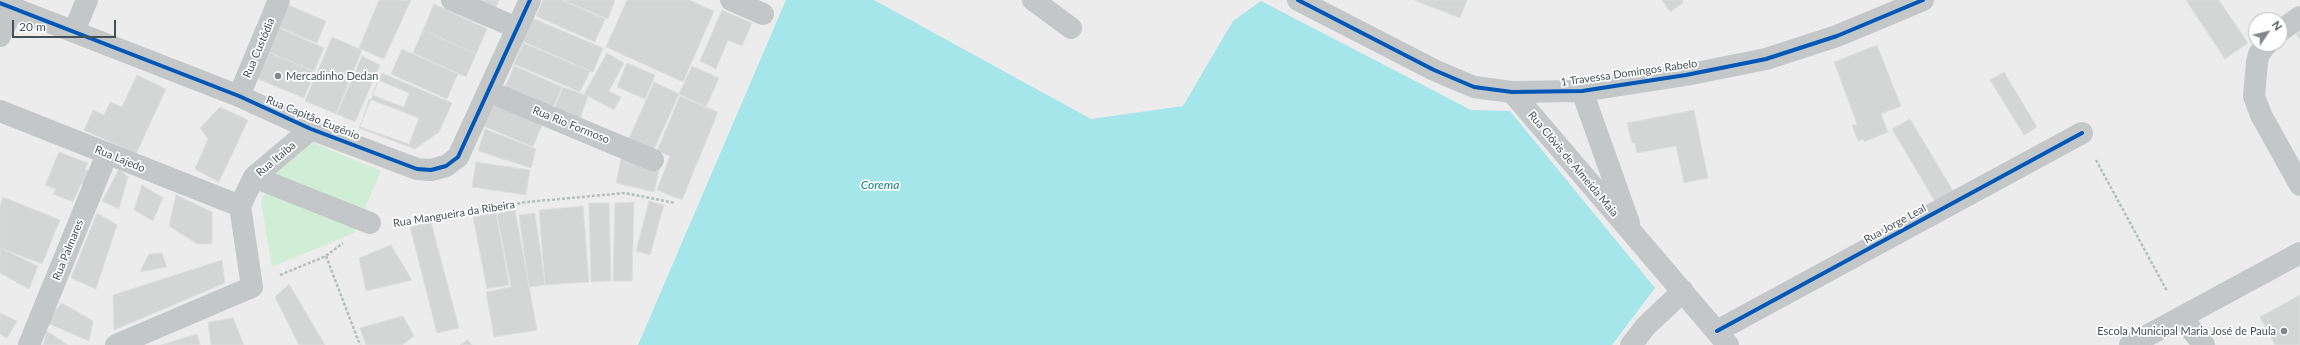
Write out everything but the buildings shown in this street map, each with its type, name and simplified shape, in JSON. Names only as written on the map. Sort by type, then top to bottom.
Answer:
[{"type":"street","points":[[74,31],[87,0]]},
{"type":"street","name":"Rua Custódia","points":[[239,96],[279,0]]},
{"type":"street","points":[[452,0],[517,28]]},
{"type":"street","name":"Rua Capitão Eugênio","points":[[6,6],[239,96],[311,129],[417,169],[431,170],[446,166],[458,157],[530,0]]},
{"type":"street","points":[[731,0],[763,14]]},
{"type":"street","points":[[1033,0],[1071,28]]},
{"type":"street","name":"1 Travessa Domingos Rabelo","points":[[1298,0],[1434,70],[1468,84],[1512,92],[1582,90],[1686,75],[1766,59],[1838,36],[1923,0]]},
{"type":"street","points":[[0,36],[6,6]]},
{"type":"street","points":[[2288,25],[2300,17]]},
{"type":"street","points":[[2261,52],[2257,62],[2254,96],[2261,114],[2300,185]]},
{"type":"street","name":"Rua Clóvis de Almeida Maia","points":[[1582,90],[1634,236]]},
{"type":"street","name":"Rua Rio Formoso","points":[[488,91],[653,160]]},
{"type":"street","name":"Rua Clóvis de Almeida Maia","points":[[1512,92],[1723,338]]},
{"type":"street","name":"Rua Lajedo","points":[[0,111],[240,206]]},
{"type":"street","name":"Rua Itaiba","points":[[240,206],[254,177],[311,129]]},
{"type":"street","name":"Rua Jorge Leal","points":[[1723,338],[2082,133]]},
{"type":"street","name":"Rua Palmares","points":[[29,345],[107,154]]},
{"type":"street","points":[[254,177],[370,223]]},
{"type":"street","points":[[116,345],[252,287],[240,206]]},
{"type":"street","points":[[2130,345],[2300,253]]},
{"type":"street","points":[[1631,345],[1646,326],[1682,291]]},
{"type":"street","points":[[2182,318],[2204,345]]},
{"type":"path","points":[[2082,133],[2182,318]]},
{"type":"path","points":[[252,287],[326,256],[370,223]]},
{"type":"path","points":[[326,256],[360,345]]},
{"type":"green space","points":[[290,133],[381,171],[354,233],[272,267],[261,202]]},
{"type":"water","name":"Corema","points":[[786,0],[874,0],[1091,119],[1183,106],[1233,21],[1261,1],[1471,110],[1510,111],[1655,288],[1612,345],[638,345]]},
{"type":"cycle path","points":[[0,3],[239,96],[311,129],[417,169],[431,170],[446,166],[458,157],[530,0]]},
{"type":"cycle path","points":[[1298,0],[1434,70],[1474,87],[1512,92],[1582,91],[1686,75],[1766,59],[1837,36],[1923,0]]},
{"type":"cycle path","points":[[1717,331],[2082,133]]},
{"type":"place","name":"Mercadinho Dedan","points":[[278,76]]},
{"type":"place","name":"Escola Municipal Maria José de Paula","points":[[2284,331]]}]
